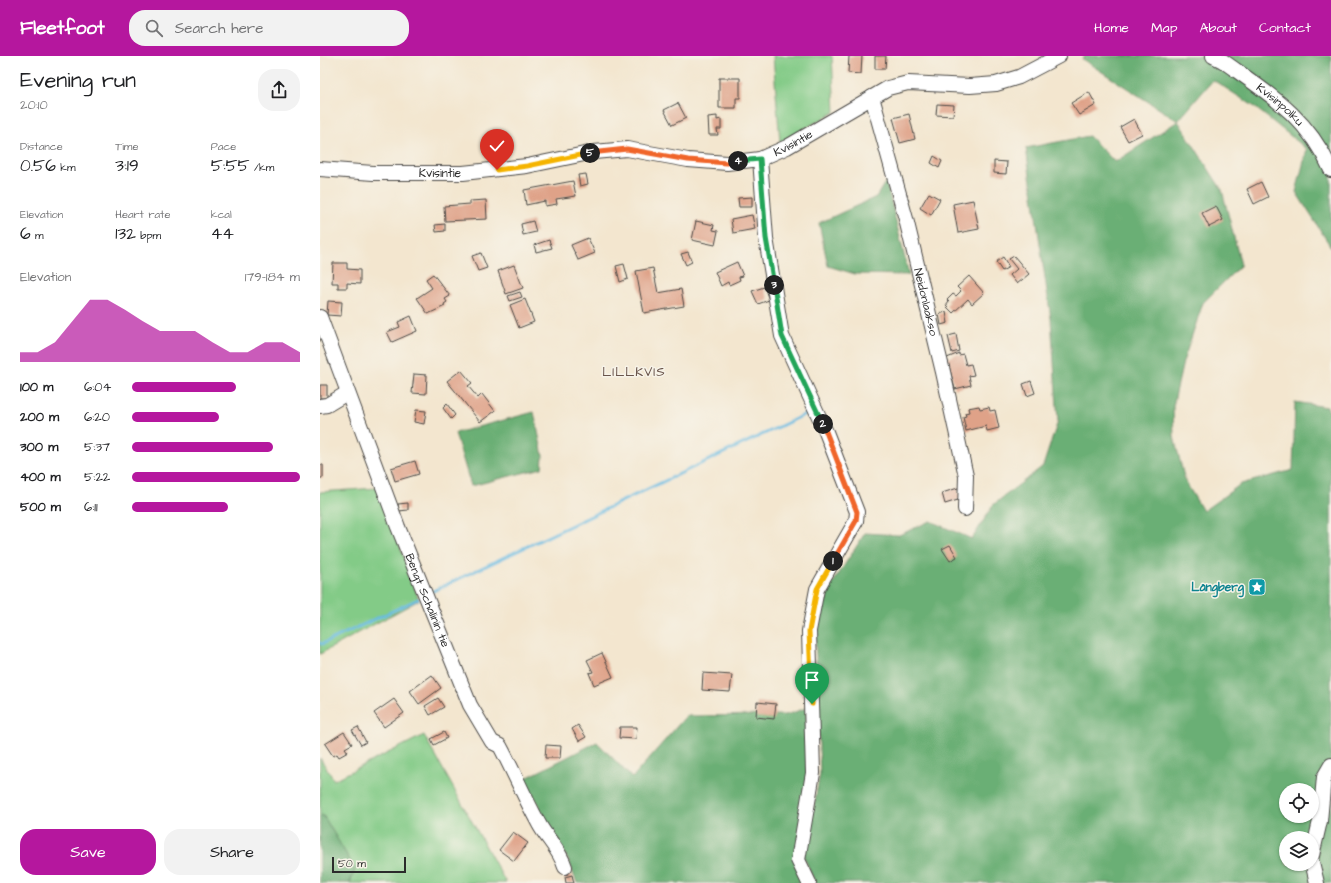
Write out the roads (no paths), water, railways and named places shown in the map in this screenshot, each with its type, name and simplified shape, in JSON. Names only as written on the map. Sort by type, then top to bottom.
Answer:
[{"type":"street","name":"Kvisintie","points":[[320,169],[373,173],[463,173],[527,166],[594,152],[627,149],[688,160],[727,163],[760,159],[787,147],[888,88],[908,83],[970,86],[996,84],[1019,77],[1059,56]]},
{"type":"street","name":"Kvisinpolku","points":[[1213,56],[1223,61],[1282,102],[1305,127],[1321,148],[1331,170]]},
{"type":"street","name":"Neidonlaakso","points":[[872,97],[906,219],[943,372],[966,476],[965,509]]},
{"type":"street","points":[[760,159],[766,238],[782,336],[826,432],[857,512],[856,521],[817,589],[809,631],[813,773],[798,860],[808,883]]},
{"type":"street","points":[[320,169],[320,174]]},
{"type":"street","name":"Bengt Schalinin tie","points":[[320,318],[398,527],[470,705],[492,742],[500,746],[543,832],[562,858],[565,866]]},
{"type":"street","points":[[320,406],[327,405],[347,393]]},
{"type":"street","points":[[1318,831],[1324,777],[1331,765]]},
{"type":"street","points":[[1314,871],[1317,883]]},
{"type":"waterway","points":[[433,591],[808,413]]},
{"type":"waterway","points":[[320,643],[322,644],[418,599]]},
{"type":"place","name":"Långberg","points":[[1257,587]]},
{"type":"district","name":"LILLKVIS","points":[[634,371]]}]
